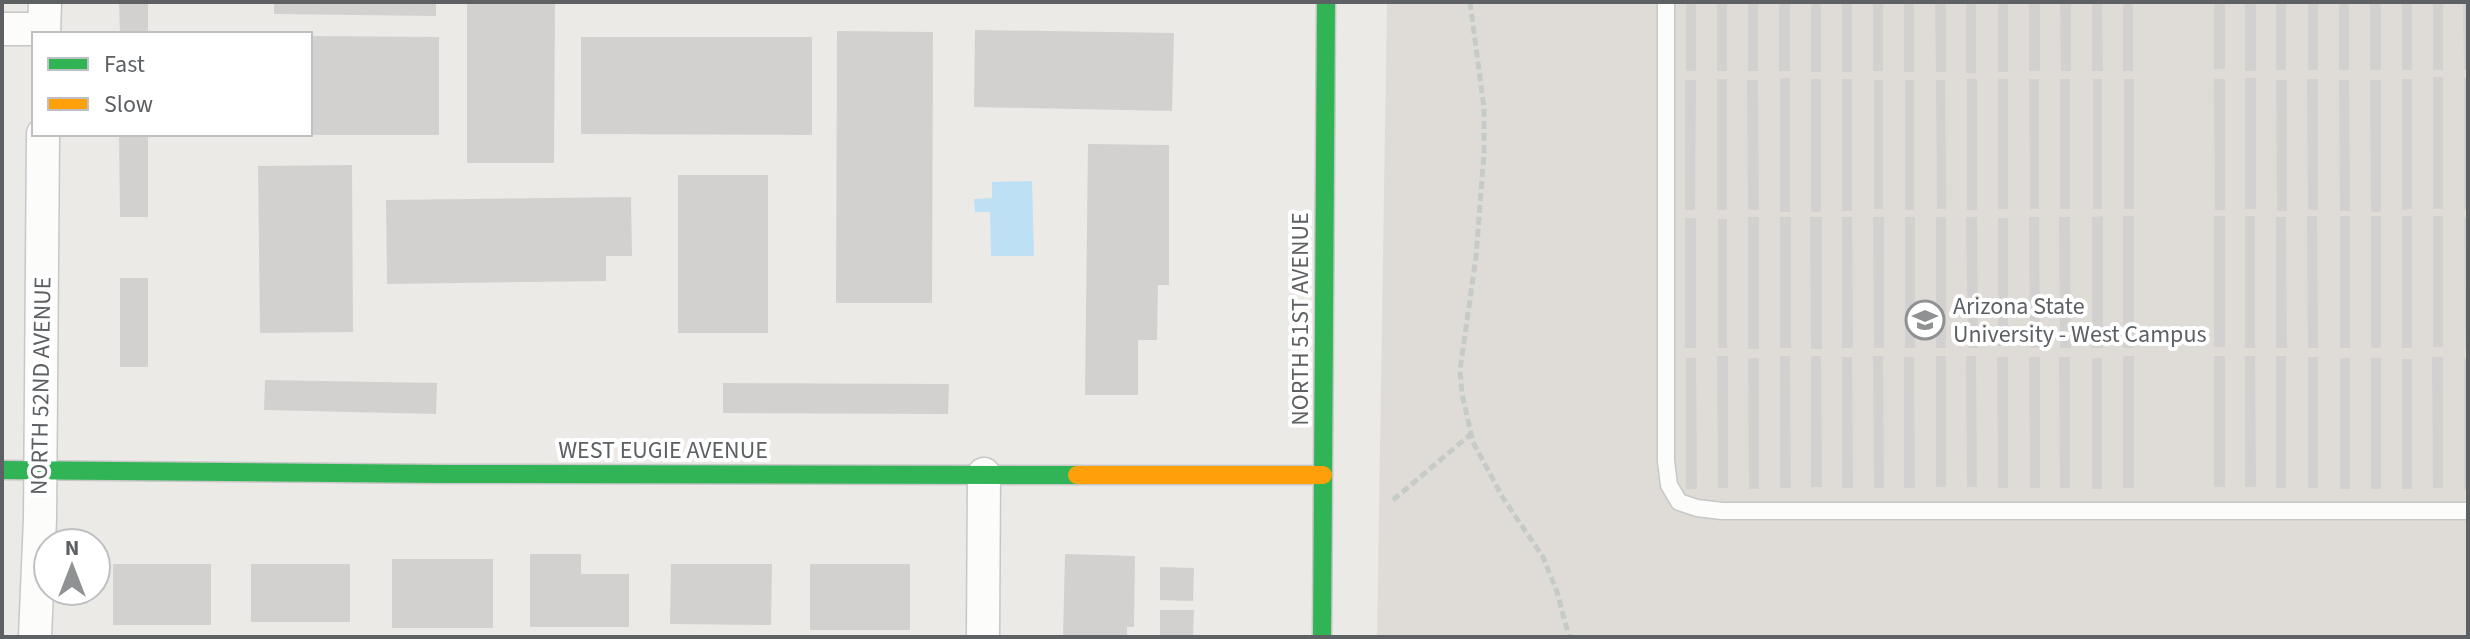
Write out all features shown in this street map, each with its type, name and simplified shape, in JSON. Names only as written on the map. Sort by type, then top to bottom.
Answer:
[{"type":"street","name":"NORTH 51ST AVENUE","points":[[1322,637],[1326,2]]},
{"type":"street","points":[[2,29],[45,22]]},
{"type":"street","name":"NORTH 52ND AVENUE","points":[[35,637],[43,136]]},
{"type":"street","name":"WEST EUGIE AVENUE","points":[[2,470],[1323,475]]},
{"type":"street","points":[[983,637],[984,474]]},
{"type":"lane","points":[[1666,2],[1666,461],[1669,485],[1679,502],[1722,511],[2468,511]]},
{"type":"path","points":[[1470,2],[1484,108],[1484,153],[1478,244],[1460,370],[1473,442],[1503,498],[1543,557],[1557,592],[1569,637]]},
{"type":"path","points":[[1393,500],[1471,434]]},
{"type":"shaded area","name":"Arizona State University - West Campus","points":[[1387,2],[2468,2],[2468,637],[1377,637]]},
{"type":"water","points":[[1032,181],[1034,256],[991,256],[990,212],[975,212],[974,199],[992,198],[992,182]]},
{"type":"building","points":[[119,2],[148,2],[148,32],[120,32]]},
{"type":"building","points":[[274,2],[436,2],[436,16],[274,14]]},
{"type":"building","points":[[467,2],[555,2],[554,163],[467,163]]},
{"type":"building","points":[[1686,2],[1696,2],[1696,71],[1686,71]]},
{"type":"building","points":[[1717,2],[1727,2],[1727,71],[1717,71]]},
{"type":"building","points":[[1748,2],[1758,2],[1758,71],[1748,71]]},
{"type":"building","points":[[1779,2],[1790,2],[1790,71],[1779,71]]},
{"type":"building","points":[[1811,2],[1821,2],[1821,72],[1811,72]]},
{"type":"building","points":[[1842,2],[1852,2],[1852,72],[1842,72]]},
{"type":"building","points":[[1873,2],[1883,2],[1883,71],[1873,71]]},
{"type":"building","points":[[1904,2],[1914,2],[1914,72],[1904,72]]},
{"type":"building","points":[[1935,2],[1946,2],[1946,72],[1936,72]]},
{"type":"building","points":[[1966,2],[1976,2],[1976,73],[1966,73]]},
{"type":"building","points":[[1998,2],[2008,2],[2008,72],[1998,72]]},
{"type":"building","points":[[2029,2],[2040,2],[2040,71],[2029,71]]},
{"type":"building","points":[[2060,2],[2071,2],[2071,71],[2061,71]]},
{"type":"building","points":[[2092,2],[2102,2],[2103,71],[2092,71]]},
{"type":"building","points":[[2123,2],[2133,2],[2133,71],[2123,71]]},
{"type":"building","points":[[2214,2],[2225,2],[2225,69],[2214,69]]},
{"type":"building","points":[[2245,2],[2256,2],[2256,71],[2245,71]]},
{"type":"building","points":[[2276,2],[2286,2],[2286,70],[2276,70]]},
{"type":"building","points":[[2308,2],[2318,2],[2318,70],[2308,70]]},
{"type":"building","points":[[2339,2],[2349,2],[2349,70],[2339,70]]},
{"type":"building","points":[[2370,2],[2381,2],[2381,70],[2370,70]]},
{"type":"building","points":[[2402,2],[2412,2],[2412,70],[2402,70]]},
{"type":"building","points":[[2433,2],[2443,2],[2443,70],[2433,70]]},
{"type":"building","points":[[2463,2],[2468,2],[2468,70],[2464,70]]},
{"type":"building","points":[[975,30],[1174,33],[1172,111],[974,107]]},
{"type":"building","points":[[837,31],[933,32],[932,303],[836,303]]},
{"type":"building","points":[[312,36],[439,37],[439,135],[312,135]]},
{"type":"building","points":[[581,37],[812,37],[812,135],[581,134]]},
{"type":"building","points":[[2433,77],[2443,77],[2443,209],[2433,209]]},
{"type":"building","points":[[1780,78],[1790,78],[1790,212],[1780,212]]},
{"type":"building","points":[[2245,78],[2256,78],[2256,209],[2245,209]]},
{"type":"building","points":[[2464,78],[2468,78],[2468,209],[2464,209]]},
{"type":"building","points":[[1717,79],[1727,79],[1727,210],[1717,210]]},
{"type":"building","points":[[1811,79],[1821,79],[1821,212],[1811,212]]},
{"type":"building","points":[[1842,79],[1852,79],[1852,211],[1842,211]]},
{"type":"building","points":[[1967,79],[1977,79],[1977,210],[1967,210]]},
{"type":"building","points":[[1998,79],[2008,79],[2008,209],[1998,209]]},
{"type":"building","points":[[2029,79],[2039,79],[2039,209],[2030,209]]},
{"type":"building","points":[[2060,79],[2070,79],[2070,209],[2060,209]]},
{"type":"building","points":[[2093,79],[2102,79],[2102,209],[2093,209]]},
{"type":"building","points":[[2124,79],[2134,79],[2134,209],[2124,209]]},
{"type":"building","points":[[2214,79],[2225,79],[2225,210],[2215,210]]},
{"type":"building","points":[[2307,79],[2318,79],[2318,210],[2308,210]]},
{"type":"building","points":[[2402,79],[2412,79],[2412,209],[2402,210]]},
{"type":"building","points":[[1685,80],[1696,80],[1695,210],[1685,210]]},
{"type":"building","points":[[1747,80],[1758,80],[1759,210],[1748,210]]},
{"type":"building","points":[[1874,80],[1883,80],[1883,209],[1874,209]]},
{"type":"building","points":[[1905,80],[1914,80],[1914,210],[1905,210]]},
{"type":"building","points":[[1936,80],[1945,80],[1946,209],[1937,209]]},
{"type":"building","points":[[2276,80],[2287,80],[2287,211],[2277,211]]},
{"type":"building","points":[[2339,80],[2349,80],[2350,211],[2340,211]]},
{"type":"building","points":[[2370,80],[2381,80],[2381,212],[2371,212]]},
{"type":"building","points":[[119,136],[148,136],[148,217],[120,217]]},
{"type":"building","points":[[1088,144],[1169,145],[1169,285],[1158,285],[1157,340],[1138,340],[1138,395],[1085,395]]},
{"type":"building","points":[[352,165],[353,332],[260,333],[258,166]]},
{"type":"building","points":[[678,175],[768,175],[768,333],[678,333]]},
{"type":"building","points":[[631,197],[632,256],[606,256],[606,281],[387,284],[386,200]]},
{"type":"building","points":[[2103,216],[2103,348],[2092,348],[2092,217]]},
{"type":"building","points":[[2123,216],[2134,216],[2134,348],[2123,348]]},
{"type":"building","points":[[2214,216],[2225,216],[2225,347],[2214,347]]},
{"type":"building","points":[[2245,216],[2255,216],[2255,348],[2245,348]]},
{"type":"building","points":[[2307,216],[2317,216],[2318,348],[2308,348]]},
{"type":"building","points":[[2340,216],[2350,216],[2350,348],[2340,348]]},
{"type":"building","points":[[2371,216],[2381,216],[2381,348],[2371,348]]},
{"type":"building","points":[[2402,216],[2412,216],[2412,348],[2402,348]]},
{"type":"building","points":[[2433,216],[2443,216],[2443,347],[2433,347]]},
{"type":"building","points":[[1748,217],[1759,217],[1759,349],[1748,349]]},
{"type":"building","points":[[1780,217],[1791,217],[1791,348],[1780,348]]},
{"type":"building","points":[[1810,217],[1822,217],[1822,349],[1811,349]]},
{"type":"building","points":[[1842,217],[1852,217],[1853,348],[1842,348]]},
{"type":"building","points":[[1873,217],[1884,217],[1884,348],[1874,348]]},
{"type":"building","points":[[1905,217],[1915,217],[1915,348],[1905,348]]},
{"type":"building","points":[[1936,217],[1946,217],[1946,348],[1936,348]]},
{"type":"building","points":[[1966,217],[1977,217],[1978,348],[1968,348]]},
{"type":"building","points":[[2029,217],[2039,217],[2040,348],[2030,348]]},
{"type":"building","points":[[2059,217],[2070,217],[2071,348],[2060,348]]},
{"type":"building","points":[[2276,217],[2286,217],[2287,348],[2276,348]]},
{"type":"building","points":[[2464,217],[2468,217],[2468,348],[2465,348]]},
{"type":"building","points":[[1685,218],[1696,218],[1696,348],[1685,348]]},
{"type":"building","points":[[1998,218],[2008,218],[2008,346],[1998,346]]},
{"type":"building","points":[[1718,219],[1727,219],[1727,348],[1718,348]]},
{"type":"building","points":[[120,278],[148,278],[148,367],[120,367]]},
{"type":"building","points":[[1717,356],[1728,356],[1728,488],[1718,488]]},
{"type":"building","points":[[1780,356],[1790,356],[1791,488],[1780,488]]},
{"type":"building","points":[[1811,356],[1821,356],[1822,487],[1811,487]]},
{"type":"building","points":[[1873,356],[1883,356],[1884,488],[1874,488]]},
{"type":"building","points":[[1936,356],[1946,356],[1946,487],[1936,487]]},
{"type":"building","points":[[1966,356],[1976,356],[1977,487],[1967,487]]},
{"type":"building","points":[[2123,356],[2134,356],[2134,488],[2123,488]]},
{"type":"building","points":[[2214,356],[2225,356],[2225,487],[2214,487]]},
{"type":"building","points":[[2245,356],[2255,356],[2256,487],[2245,487]]},
{"type":"building","points":[[2276,356],[2286,356],[2286,488],[2276,488]]},
{"type":"building","points":[[1842,357],[1852,357],[1853,488],[1842,488]]},
{"type":"building","points":[[1904,357],[1914,357],[1915,488],[1904,488]]},
{"type":"building","points":[[1997,357],[2008,357],[2008,488],[1998,488]]},
{"type":"building","points":[[2029,357],[2040,357],[2040,488],[2030,488]]},
{"type":"building","points":[[2059,357],[2070,357],[2070,488],[2060,488]]},
{"type":"building","points":[[2308,357],[2318,357],[2318,488],[2308,488]]},
{"type":"building","points":[[2432,357],[2443,357],[2443,488],[2433,488]]},
{"type":"building","points":[[1686,358],[1696,358],[1697,489],[1686,489]]},
{"type":"building","points":[[1748,358],[1759,358],[1759,489],[1749,489]]},
{"type":"building","points":[[2092,358],[2102,358],[2102,489],[2092,489]]},
{"type":"building","points":[[2340,358],[2350,358],[2350,489],[2340,489]]},
{"type":"building","points":[[2371,358],[2381,358],[2381,489],[2371,489]]},
{"type":"building","points":[[2402,359],[2412,359],[2412,489],[2402,489]]},
{"type":"building","points":[[2464,359],[2468,359],[2468,489],[2464,489]]},
{"type":"building","points":[[265,380],[437,383],[436,414],[264,410]]},
{"type":"building","points":[[723,383],[949,384],[948,414],[723,413]]},
{"type":"building","points":[[530,554],[581,554],[581,574],[629,574],[629,627],[530,627]]},
{"type":"building","points":[[1065,554],[1135,556],[1134,627],[1127,627],[1127,637],[1063,637]]},
{"type":"building","points":[[392,559],[493,559],[493,628],[392,628]]},
{"type":"building","points":[[113,564],[211,564],[211,625],[113,625]]},
{"type":"building","points":[[251,564],[350,564],[350,622],[251,622]]},
{"type":"building","points":[[671,564],[772,564],[771,625],[670,624]]},
{"type":"building","points":[[810,564],[910,564],[910,630],[810,630]]},
{"type":"building","points":[[1160,567],[1194,568],[1193,601],[1160,600]]},
{"type":"building","points":[[1160,610],[1194,610],[1193,637],[1160,637]]},
{"type":"traffic: fast","points":[[1322,637],[1326,2]]},
{"type":"traffic: fast","points":[[2,470],[1077,475]]},
{"type":"traffic: slow","points":[[1077,475],[1323,475]]},
{"type":"place","name":"Arizona State University - West Campus","points":[[1925,320]]}]
